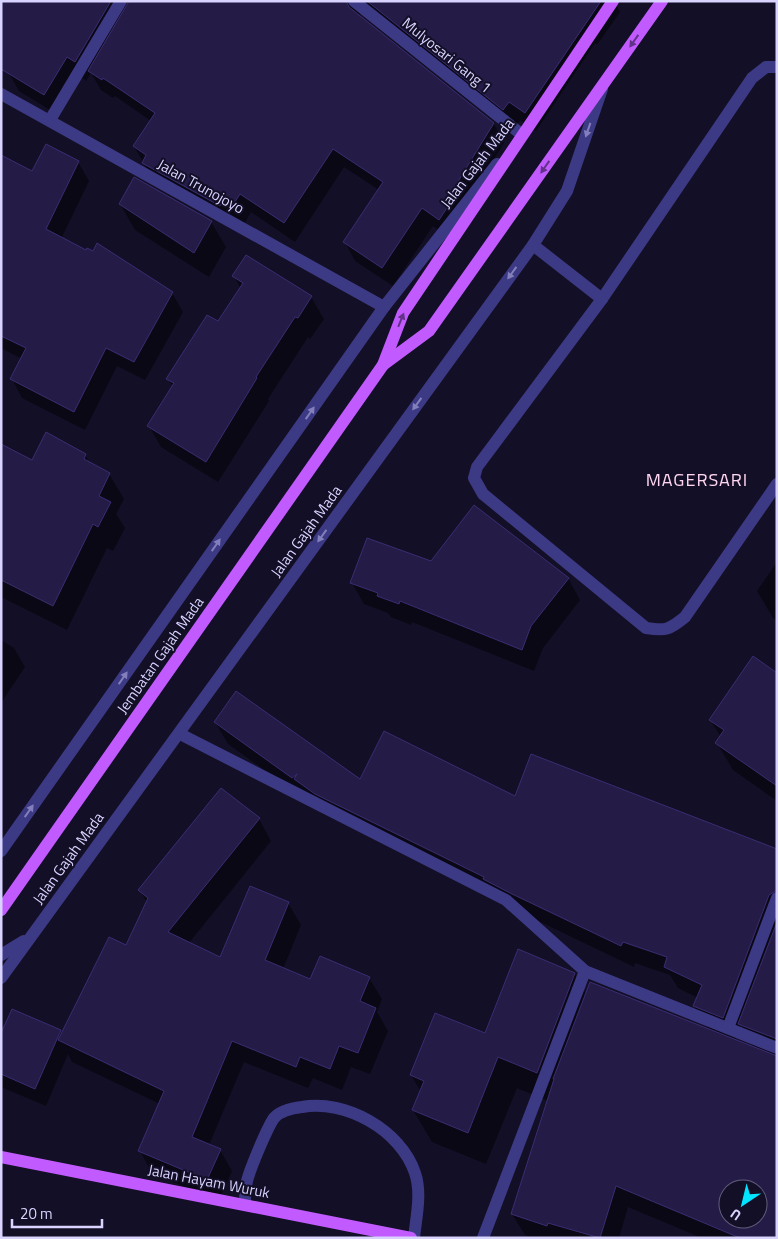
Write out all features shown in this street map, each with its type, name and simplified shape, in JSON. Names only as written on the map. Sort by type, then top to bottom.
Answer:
[{"type":"main road","name":"Jalan Gajah Mada","points":[[383,365],[403,313],[612,1]]},
{"type":"main road","name":"Jalan Gajah Mada","points":[[383,365],[429,331],[662,1]]},
{"type":"main road","name":"Jembatan Gajah Mada","points":[[1,910],[383,365]]},
{"type":"main road","name":"Jalan Hayam Wuruk","points":[[1,1156],[412,1238]]},
{"type":"street","points":[[50,120],[121,1]]},
{"type":"street","name":"Mulyosari Gang 1","points":[[354,1],[521,134]]},
{"type":"street","name":"Jalan Gajah Mada","points":[[1,851],[384,307],[521,134],[575,54]]},
{"type":"street","points":[[777,67],[766,67],[752,78],[602,299],[477,467],[474,478],[483,494],[646,628],[663,630],[672,627],[685,617],[777,484]]},
{"type":"street","name":"Jalan Gajah Mada","points":[[1,978],[180,734],[532,245],[567,191],[604,84]]},
{"type":"street","name":"Jalan Trunojoyo","points":[[1,94],[384,307]]},
{"type":"street","points":[[532,245],[602,299]]},
{"type":"street","points":[[180,734],[506,900],[585,970],[777,1048]]},
{"type":"street","points":[[728,1028],[777,898]]},
{"type":"street","points":[[1,955],[28,939]]},
{"type":"street","points":[[483,1238],[585,970]]},
{"type":"street","points":[[245,1204],[247,1181],[275,1117],[289,1109],[312,1105],[338,1107],[370,1121],[406,1153],[416,1174],[418,1201],[412,1238]]},
{"type":"building","points":[[1,1],[111,1],[75,62],[67,57],[44,95],[1,69]]},
{"type":"building","points":[[129,1],[346,1],[349,7],[494,123],[454,188],[458,191],[439,220],[422,208],[382,268],[343,242],[383,182],[333,149],[284,223],[240,194],[231,208],[222,201],[220,206],[142,163],[146,155],[133,146],[155,113],[103,78],[102,80],[88,71]]},
{"type":"building","points":[[367,1],[601,1],[525,113],[509,102],[503,110]]},
{"type":"building","points":[[46,144],[79,161],[46,229],[86,250],[87,248],[93,251],[97,243],[173,292],[134,362],[106,348],[74,412],[10,379],[26,348],[1,336],[1,155],[32,171]]},
{"type":"building","points":[[134,177],[212,221],[194,253],[119,204]]},
{"type":"building","points":[[246,255],[312,296],[298,318],[295,317],[256,377],[206,462],[147,426],[174,383],[166,379],[207,315],[218,321],[243,283],[232,276]]},
{"type":"building","points":[[46,432],[86,454],[84,459],[110,473],[99,496],[111,502],[98,527],[93,524],[53,606],[1,580],[1,444],[32,460]]},
{"type":"building","points":[[474,505],[569,578],[531,626],[522,650],[400,601],[399,604],[377,596],[378,593],[350,583],[367,538],[431,561]]},
{"type":"building","points":[[753,656],[777,673],[777,786],[715,743],[724,730],[709,720]]},
{"type":"building","points":[[236,691],[360,779],[384,731],[515,796],[531,754],[777,849],[777,890],[769,895],[723,1018],[693,1006],[702,985],[664,967],[667,957],[623,942],[621,946],[510,893],[483,879],[484,877],[315,794],[294,779],[297,774],[292,778],[214,722]]},
{"type":"building","points":[[221,788],[260,818],[168,932],[220,957],[250,886],[289,902],[265,960],[310,979],[320,956],[370,977],[360,1001],[376,1008],[358,1053],[339,1046],[330,1069],[300,1057],[296,1067],[232,1041],[192,1137],[221,1149],[207,1180],[138,1151],[164,1091],[58,1040],[109,937],[126,945],[148,898],[138,890]]},
{"type":"building","points":[[777,922],[777,1039],[738,1024]]},
{"type":"building","points":[[518,949],[575,973],[537,1073],[498,1057],[468,1133],[412,1110],[424,1081],[410,1075],[435,1013],[485,1033]]},
{"type":"building","points":[[590,982],[777,1056],[777,1238],[740,1238],[719,1229],[768,1229],[768,1179],[718,1179],[718,1229],[616,1186],[600,1238],[548,1223],[547,1226],[511,1214],[554,1079]]},
{"type":"building","points":[[12,1009],[61,1030],[35,1089],[1,1074],[1,1033]]},
{"type":"district","name":"MAGERSARI","points":[[697,479]]}]
